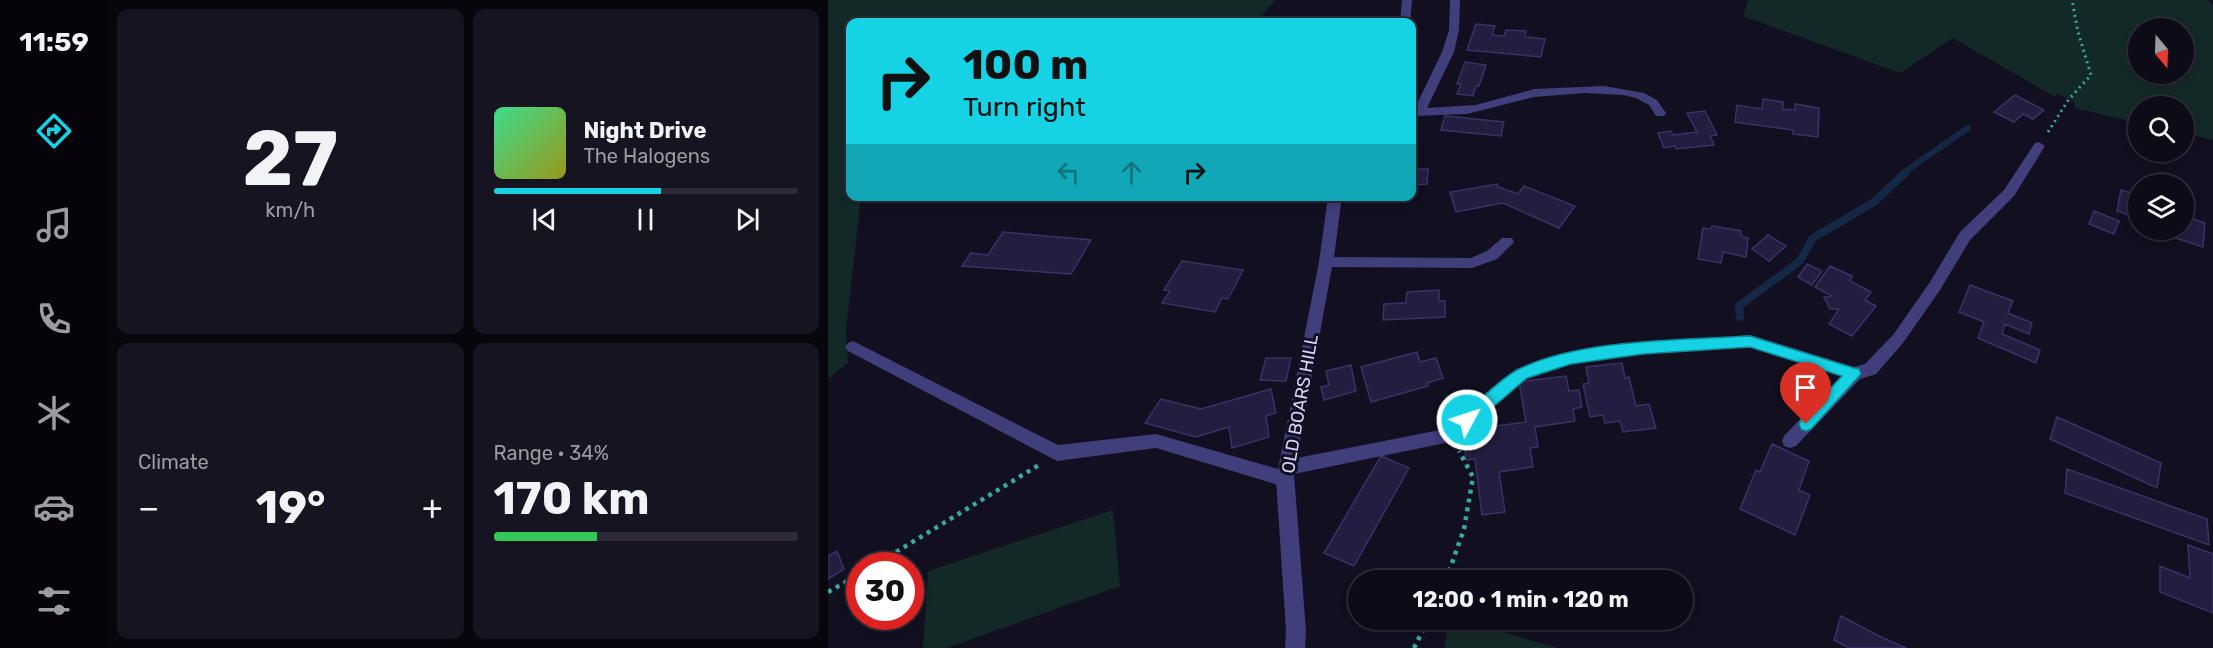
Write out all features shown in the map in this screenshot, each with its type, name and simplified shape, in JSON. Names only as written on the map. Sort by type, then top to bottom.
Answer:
[{"type":"street","points":[[1405,18],[1407,0]]},
{"type":"street","points":[[1416,110],[1448,52],[1454,30],[1455,0]]},
{"type":"street","points":[[1416,112],[1484,108],[1534,93],[1580,90],[1627,92],[1642,96],[1659,109],[1660,113]]},
{"type":"street","points":[[1790,441],[1854,374],[1870,369],[1898,339],[1935,286],[1965,236],[2009,193],[2039,146]]},
{"type":"street","name":"OLD BOARS HILL","points":[[1295,648],[1296,631],[1286,474],[1326,262],[1334,201]]},
{"type":"street","points":[[1326,262],[1472,263],[1492,255],[1507,242]]},
{"type":"street","points":[[853,347],[1057,453],[1156,441],[1286,474],[1444,437],[1522,374],[1571,358],[1643,348],[1750,341],[1854,374]]},
{"type":"path","points":[[2039,146],[2069,99],[2091,75],[2078,32],[2073,0]]},
{"type":"path","points":[[1444,437],[1461,453],[1473,477],[1464,529],[1450,570]]},
{"type":"path","points":[[896,552],[1057,453]]},
{"type":"path","points":[[828,592],[846,582]]},
{"type":"path","points":[[1414,648],[1423,630]]},
{"type":"green space","points":[[828,0],[1275,0],[1260,18],[846,18],[846,201],[861,201],[846,331],[848,363],[828,379]]},
{"type":"green space","points":[[1748,0],[2207,0],[2213,5],[2213,140],[2194,135],[2194,96],[2128,96],[2128,120],[2075,108],[2075,102],[2057,94],[2055,97],[1953,38],[1900,73],[1743,16]]},
{"type":"green space","points":[[1113,510],[1120,586],[947,648],[923,648],[928,571]]},
{"type":"green space","points":[[1447,630],[1496,630],[1558,648],[1445,648]]},
{"type":"building","points":[[1476,24],[1495,26],[1492,35],[1504,36],[1506,30],[1526,31],[1525,37],[1545,39],[1541,57],[1467,50]]},
{"type":"building","points":[[1465,62],[1486,65],[1473,96],[1457,94],[1461,84],[1457,84]]},
{"type":"building","points":[[2015,95],[2044,110],[2033,119],[2023,114],[2014,122],[1994,112]]},
{"type":"building","points":[[1763,99],[1783,102],[1783,109],[1795,110],[1795,104],[1819,108],[1818,137],[1793,134],[1793,130],[1735,122],[1737,105],[1762,109]]},
{"type":"building","points":[[1705,111],[1717,135],[1710,136],[1714,145],[1664,148],[1658,133],[1671,131],[1673,135],[1697,132],[1687,113]]},
{"type":"building","points":[[1445,116],[1504,122],[1501,136],[1441,130]]},
{"type":"building","points":[[1416,169],[1428,169],[1427,184],[1416,185]]},
{"type":"building","points":[[1497,184],[1498,187],[1518,194],[1524,186],[1575,206],[1559,228],[1503,203],[1456,212],[1450,192]]},
{"type":"building","points":[[2121,190],[2128,192],[2128,214],[2117,211]]},
{"type":"building","points":[[2094,211],[2119,221],[2114,234],[2089,224]]},
{"type":"building","points":[[2194,219],[2205,223],[2203,247],[2182,240],[2194,240]]},
{"type":"building","points":[[1712,226],[1741,231],[1741,236],[1748,238],[1746,257],[1723,252],[1721,263],[1698,259],[1703,228],[1711,229]]},
{"type":"building","points":[[1003,232],[1091,240],[1071,274],[962,266],[971,253],[988,255]]},
{"type":"building","points":[[1768,235],[1786,246],[1769,261],[1752,249]]},
{"type":"building","points":[[1182,261],[1243,270],[1228,299],[1222,298],[1215,312],[1162,303],[1170,291],[1164,290]]},
{"type":"building","points":[[1807,264],[1822,271],[1812,285],[1798,277]]},
{"type":"building","points":[[1830,266],[1852,276],[1850,281],[1871,292],[1865,300],[1876,306],[1852,336],[1829,324],[1839,309],[1830,309],[1824,297],[1832,296],[1815,287]]},
{"type":"building","points":[[1970,285],[2013,301],[2008,313],[2032,323],[2029,334],[2005,324],[2002,334],[2040,350],[2036,363],[1978,338],[1984,322],[1959,312]]},
{"type":"building","points":[[1439,290],[1439,301],[1445,301],[1445,317],[1383,320],[1384,304],[1406,303],[1407,292]]},
{"type":"building","points":[[1417,352],[1420,362],[1436,358],[1443,378],[1427,383],[1428,386],[1371,402],[1361,367]]},
{"type":"building","points":[[1266,358],[1291,358],[1286,381],[1260,380]]},
{"type":"building","points":[[1622,363],[1625,378],[1629,377],[1636,406],[1649,404],[1656,428],[1623,432],[1620,421],[1605,423],[1603,415],[1590,417],[1583,384],[1589,383],[1586,367]]},
{"type":"building","points":[[1351,365],[1356,391],[1324,400],[1321,387],[1329,385],[1326,371]]},
{"type":"building","points":[[1566,376],[1569,391],[1579,390],[1582,407],[1573,409],[1575,421],[1535,427],[1538,447],[1530,448],[1533,467],[1499,472],[1505,512],[1482,515],[1475,459],[1466,460],[1464,440],[1476,438],[1475,429],[1526,422],[1519,382]]},
{"type":"building","points":[[1271,389],[1276,413],[1266,416],[1269,437],[1232,448],[1229,427],[1196,437],[1145,423],[1161,399],[1201,409]]},
{"type":"building","points":[[2057,417],[2161,463],[2157,488],[2050,439]]},
{"type":"building","points":[[1772,444],[1809,461],[1799,490],[1810,495],[1795,535],[1740,509],[1756,470],[1760,472]]},
{"type":"building","points":[[1381,456],[1409,468],[1354,566],[1324,553]]},
{"type":"building","points":[[2067,469],[2207,519],[2209,545],[2065,493]]},
{"type":"building","points":[[2188,545],[2213,554],[2213,613],[2160,592],[2160,566],[2190,578]]},
{"type":"building","points":[[837,551],[844,569],[828,579],[828,556]]},
{"type":"building","points":[[1841,616],[1906,648],[1849,648],[1834,640]]},
{"type":"waterway","points":[[1903,173],[1968,128]]},
{"type":"waterway","points":[[1740,317],[1739,306],[1800,261],[1813,238],[1874,202],[1906,172]]},
{"type":"route","points":[[1467,420],[1522,374],[1571,358],[1643,348],[1750,341],[1854,374],[1806,424]]}]
